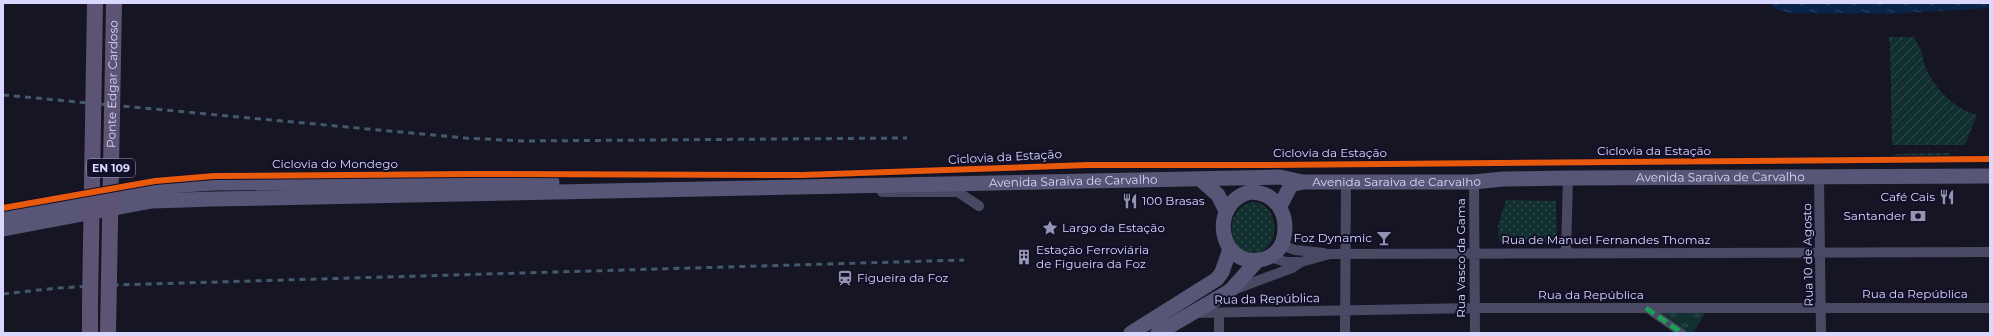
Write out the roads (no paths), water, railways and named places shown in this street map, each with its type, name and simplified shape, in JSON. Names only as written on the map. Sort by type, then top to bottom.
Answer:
[{"type":"main road","name":"Ponte Edgar Cardoso","points":[[90,333],[95,3]]},
{"type":"main road","name":"Ponte Edgar Cardoso","points":[[108,333],[114,3]]},
{"type":"main road","name":"Avenida Saraiva de Carvalho","points":[[803,186],[1201,180],[1280,177],[1302,182],[1474,182],[1503,179],[1568,178],[1990,176]]},
{"type":"main road","points":[[1158,333],[1230,291],[1281,245],[1284,223],[1280,206],[1273,199],[1234,187],[1201,180]]},
{"type":"main road","points":[[1201,180],[1218,195],[1226,211]]},
{"type":"main road","points":[[3,214],[154,187],[212,183],[434,181],[803,186]]},
{"type":"main road","points":[[1264,259],[1243,258],[1230,249],[1226,243],[1223,230],[1226,211],[1236,198],[1282,182],[1302,182]]},
{"type":"main road","points":[[1280,206],[1291,185],[1302,182]]},
{"type":"main road","points":[[3,229],[152,201],[803,186]]},
{"type":"main road","points":[[1131,333],[1217,279],[1222,272],[1230,249]]},
{"type":"street","name":"Rua 10 de Agosto","points":[[1820,177],[1819,252],[1822,307],[1821,333]]},
{"type":"street","points":[[1566,252],[1568,178]]},
{"type":"street","points":[[1345,333],[1346,182]]},
{"type":"street","name":"Rua Vasco da Gama","points":[[1474,182],[1475,333]]},
{"type":"street","points":[[803,186],[829,192],[958,192],[979,206]]},
{"type":"street","points":[[1281,245],[1295,250],[1330,254]]},
{"type":"street","name":"Rua de Manuel Fernandes Thomaz","points":[[1230,291],[1292,268],[1301,262],[1330,254],[1475,254],[1566,252],[1990,252]]},
{"type":"street","points":[[1264,259],[1286,262],[1301,262]]},
{"type":"street","name":"Rua da República","points":[[1192,313],[1475,308],[1990,308]]},
{"type":"street","points":[[1646,308],[1682,333]]},
{"type":"street","points":[[1219,313],[1219,333]]},
{"type":"water","points":[[1771,3],[1990,3],[1990,8],[1887,14],[1791,13],[1774,9]]},
{"type":"railway","points":[[3,95],[465,138],[522,141],[907,138]]},
{"type":"railway","points":[[3,294],[57,288],[114,285],[964,260]]},
{"type":"place","name":"Café Cais","points":[[1947,197]]},
{"type":"place","name":"100 Brasas","points":[[1130,201]]},
{"type":"place","name":"Santander","points":[[1918,216]]},
{"type":"place","name":"Largo da Estação","points":[[1050,228]]},
{"type":"place","name":"Foz Dynamic","points":[[1384,238]]},
{"type":"place","name":"Estação Ferroviária de Figueira da Foz","points":[[1024,257]]},
{"type":"place","name":"Figueira da Foz","points":[[845,278]]}]
